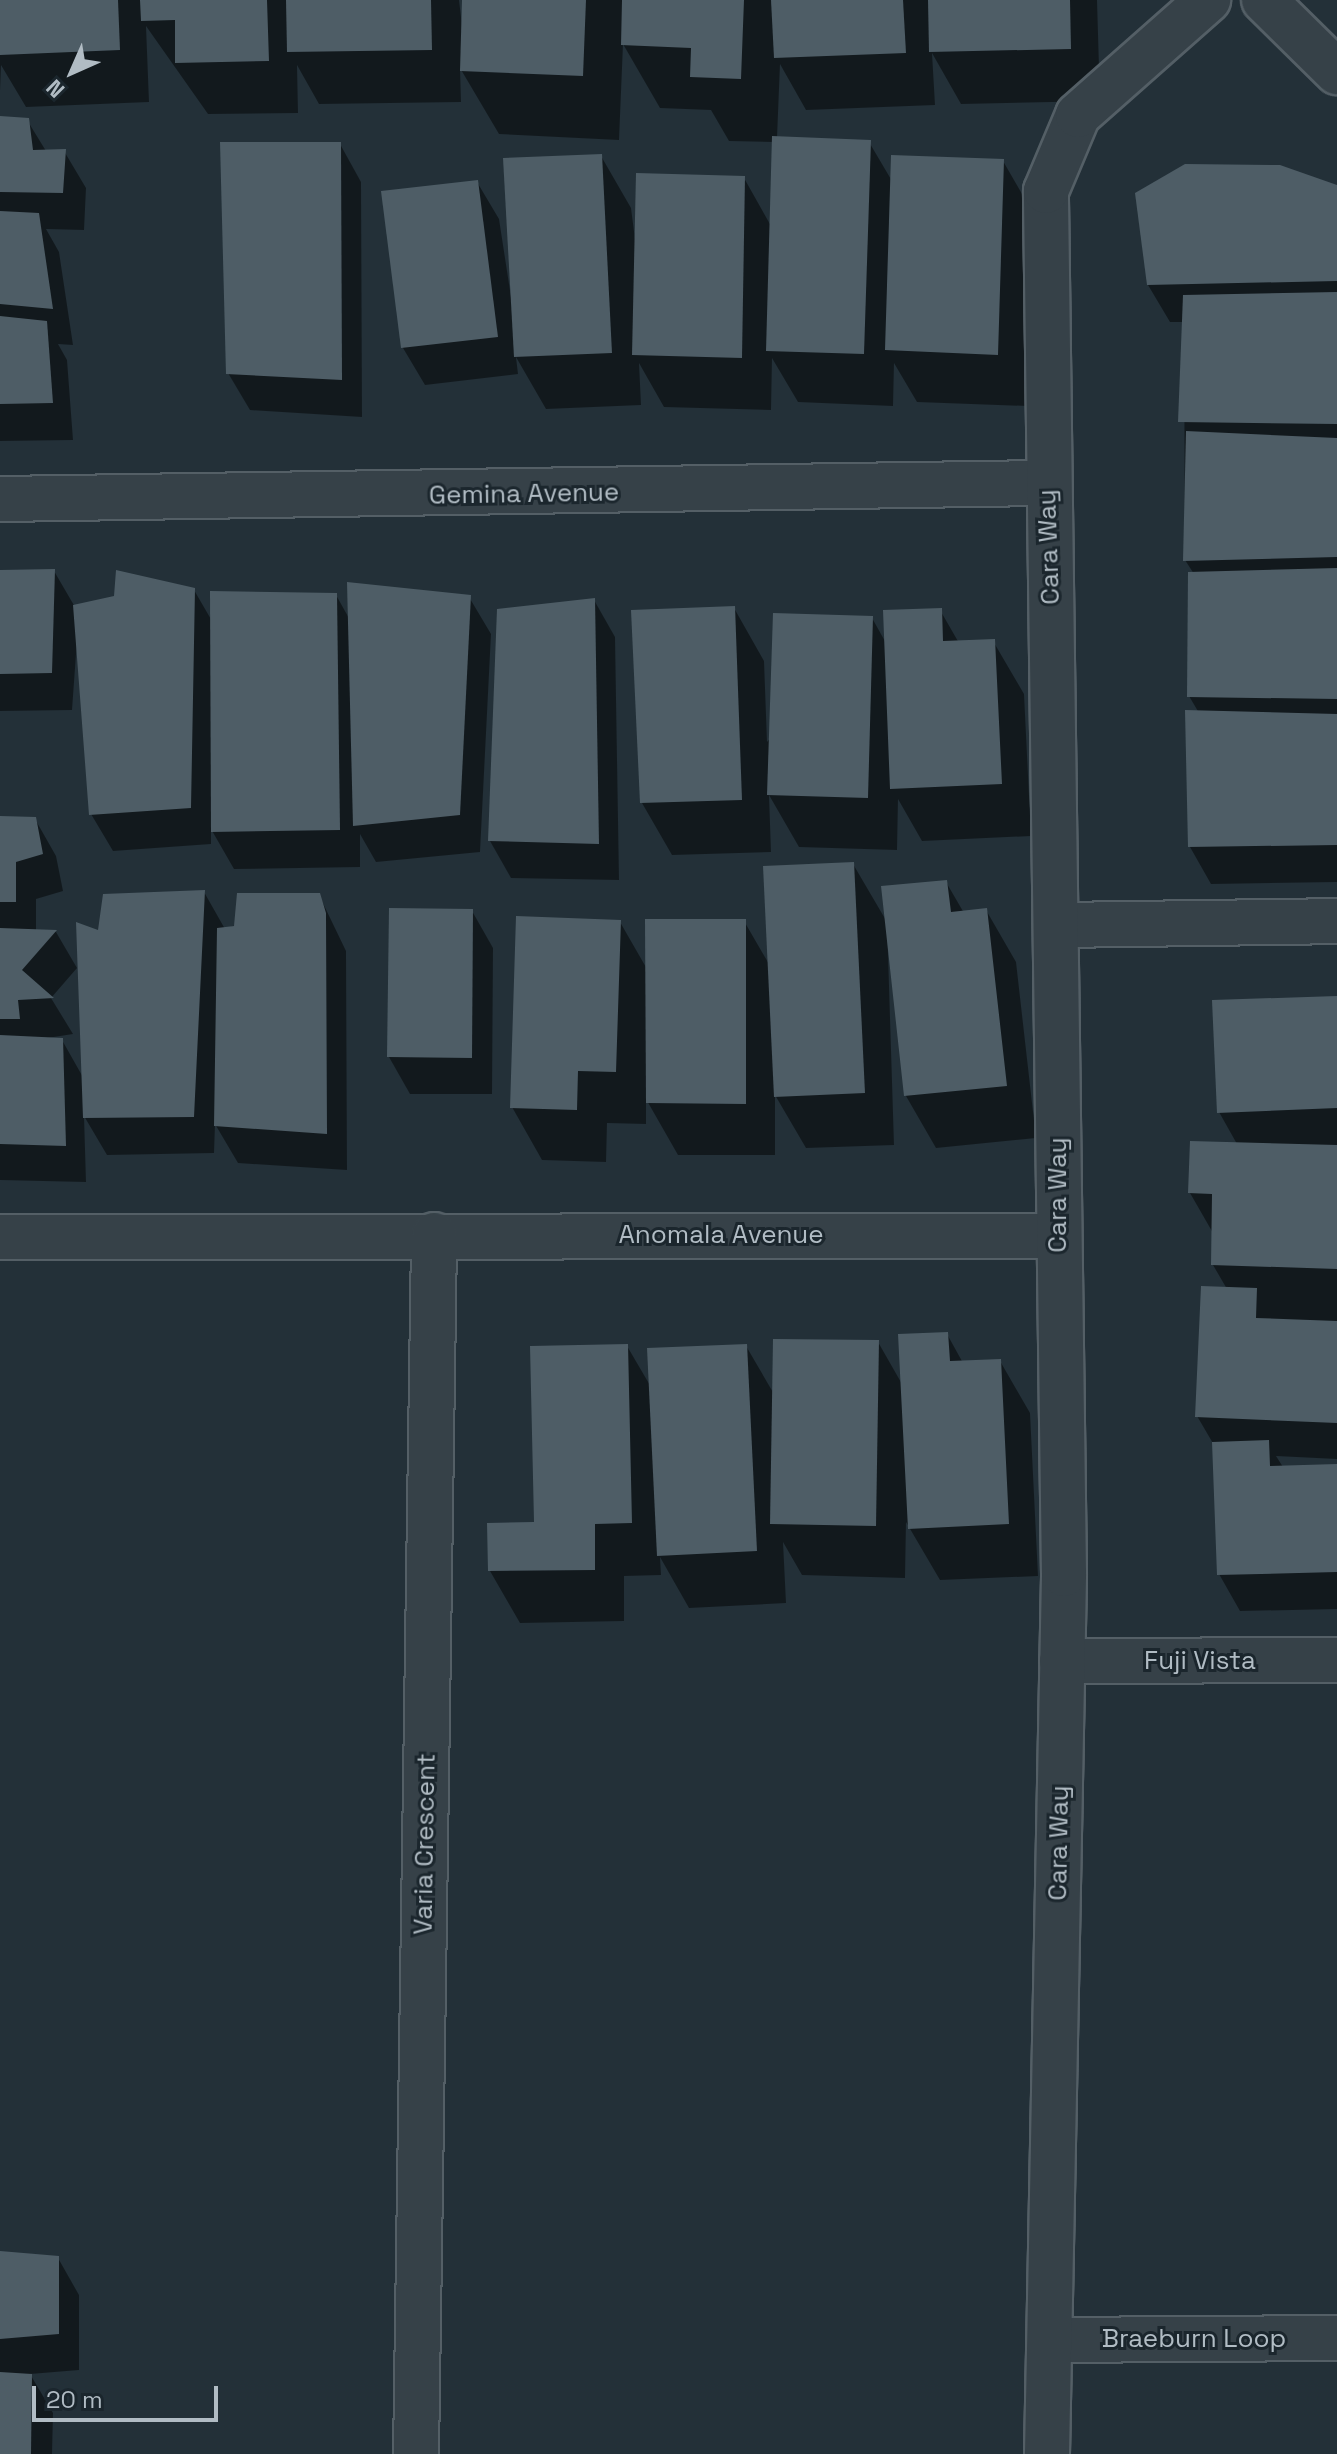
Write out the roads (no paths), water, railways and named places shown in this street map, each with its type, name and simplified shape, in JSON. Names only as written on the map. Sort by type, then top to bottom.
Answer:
[{"type":"street","name":"Cara Way","points":[[1047,2454],[1062,1661],[1059,925],[1047,483],[1046,191],[1078,115],[1208,0]]},
{"type":"street","points":[[1264,0],[1337,72]]},
{"type":"street","name":"Gemina Avenue","points":[[0,499],[1047,483]]},
{"type":"street","points":[[1059,925],[1337,921]]},
{"type":"street","name":"Anomala Avenue","points":[[0,1237],[383,1234],[1058,1236]]},
{"type":"street","name":"Varia Crescent","points":[[416,2454],[434,1235]]},
{"type":"street","name":"Fuji Vista","points":[[1062,1661],[1337,1660]]},
{"type":"street","name":"Braeburn Loop","points":[[1051,2340],[1337,2338]]}]
